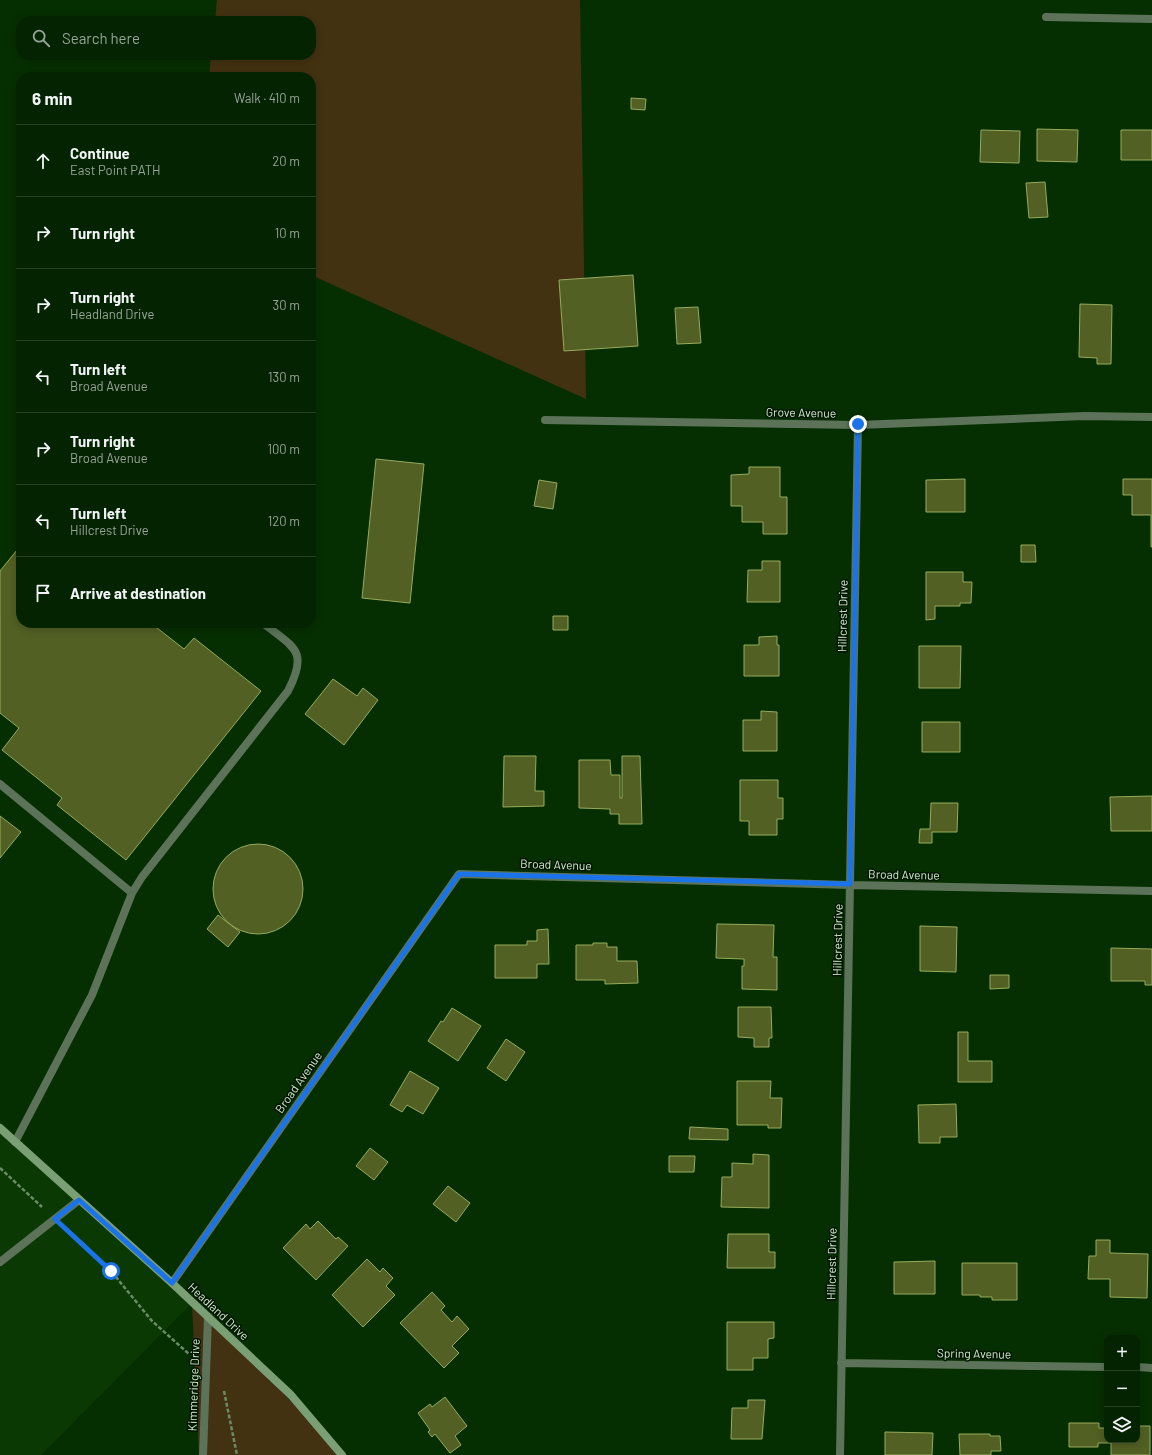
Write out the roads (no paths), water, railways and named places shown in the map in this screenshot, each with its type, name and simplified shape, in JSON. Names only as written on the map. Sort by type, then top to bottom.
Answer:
[{"type":"main road","name":"Headland Drive","points":[[0,1128],[172,1283],[291,1395],[342,1455]]},
{"type":"street","points":[[1046,18],[1152,19]]},
{"type":"street","name":"Grove Avenue","points":[[545,420],[858,424],[1084,416],[1152,417]]},
{"type":"street","name":"Hillcrest Drive","points":[[840,1455],[858,424]]},
{"type":"street","points":[[15,1142],[92,995],[132,892],[142,877],[292,684],[298,664],[297,653],[289,644],[269,628]]},
{"type":"street","points":[[0,784],[132,892]]},
{"type":"street","name":"Broad Avenue","points":[[172,1283],[459,874],[1152,891]]},
{"type":"street","points":[[0,1262],[79,1200]]},
{"type":"street","name":"Kimmeridge Drive","points":[[203,1455],[208,1317]]},
{"type":"street","name":"Spring Avenue","points":[[841,1363],[1104,1367]]},
{"type":"street","points":[[1140,1367],[1152,1368]]}]
